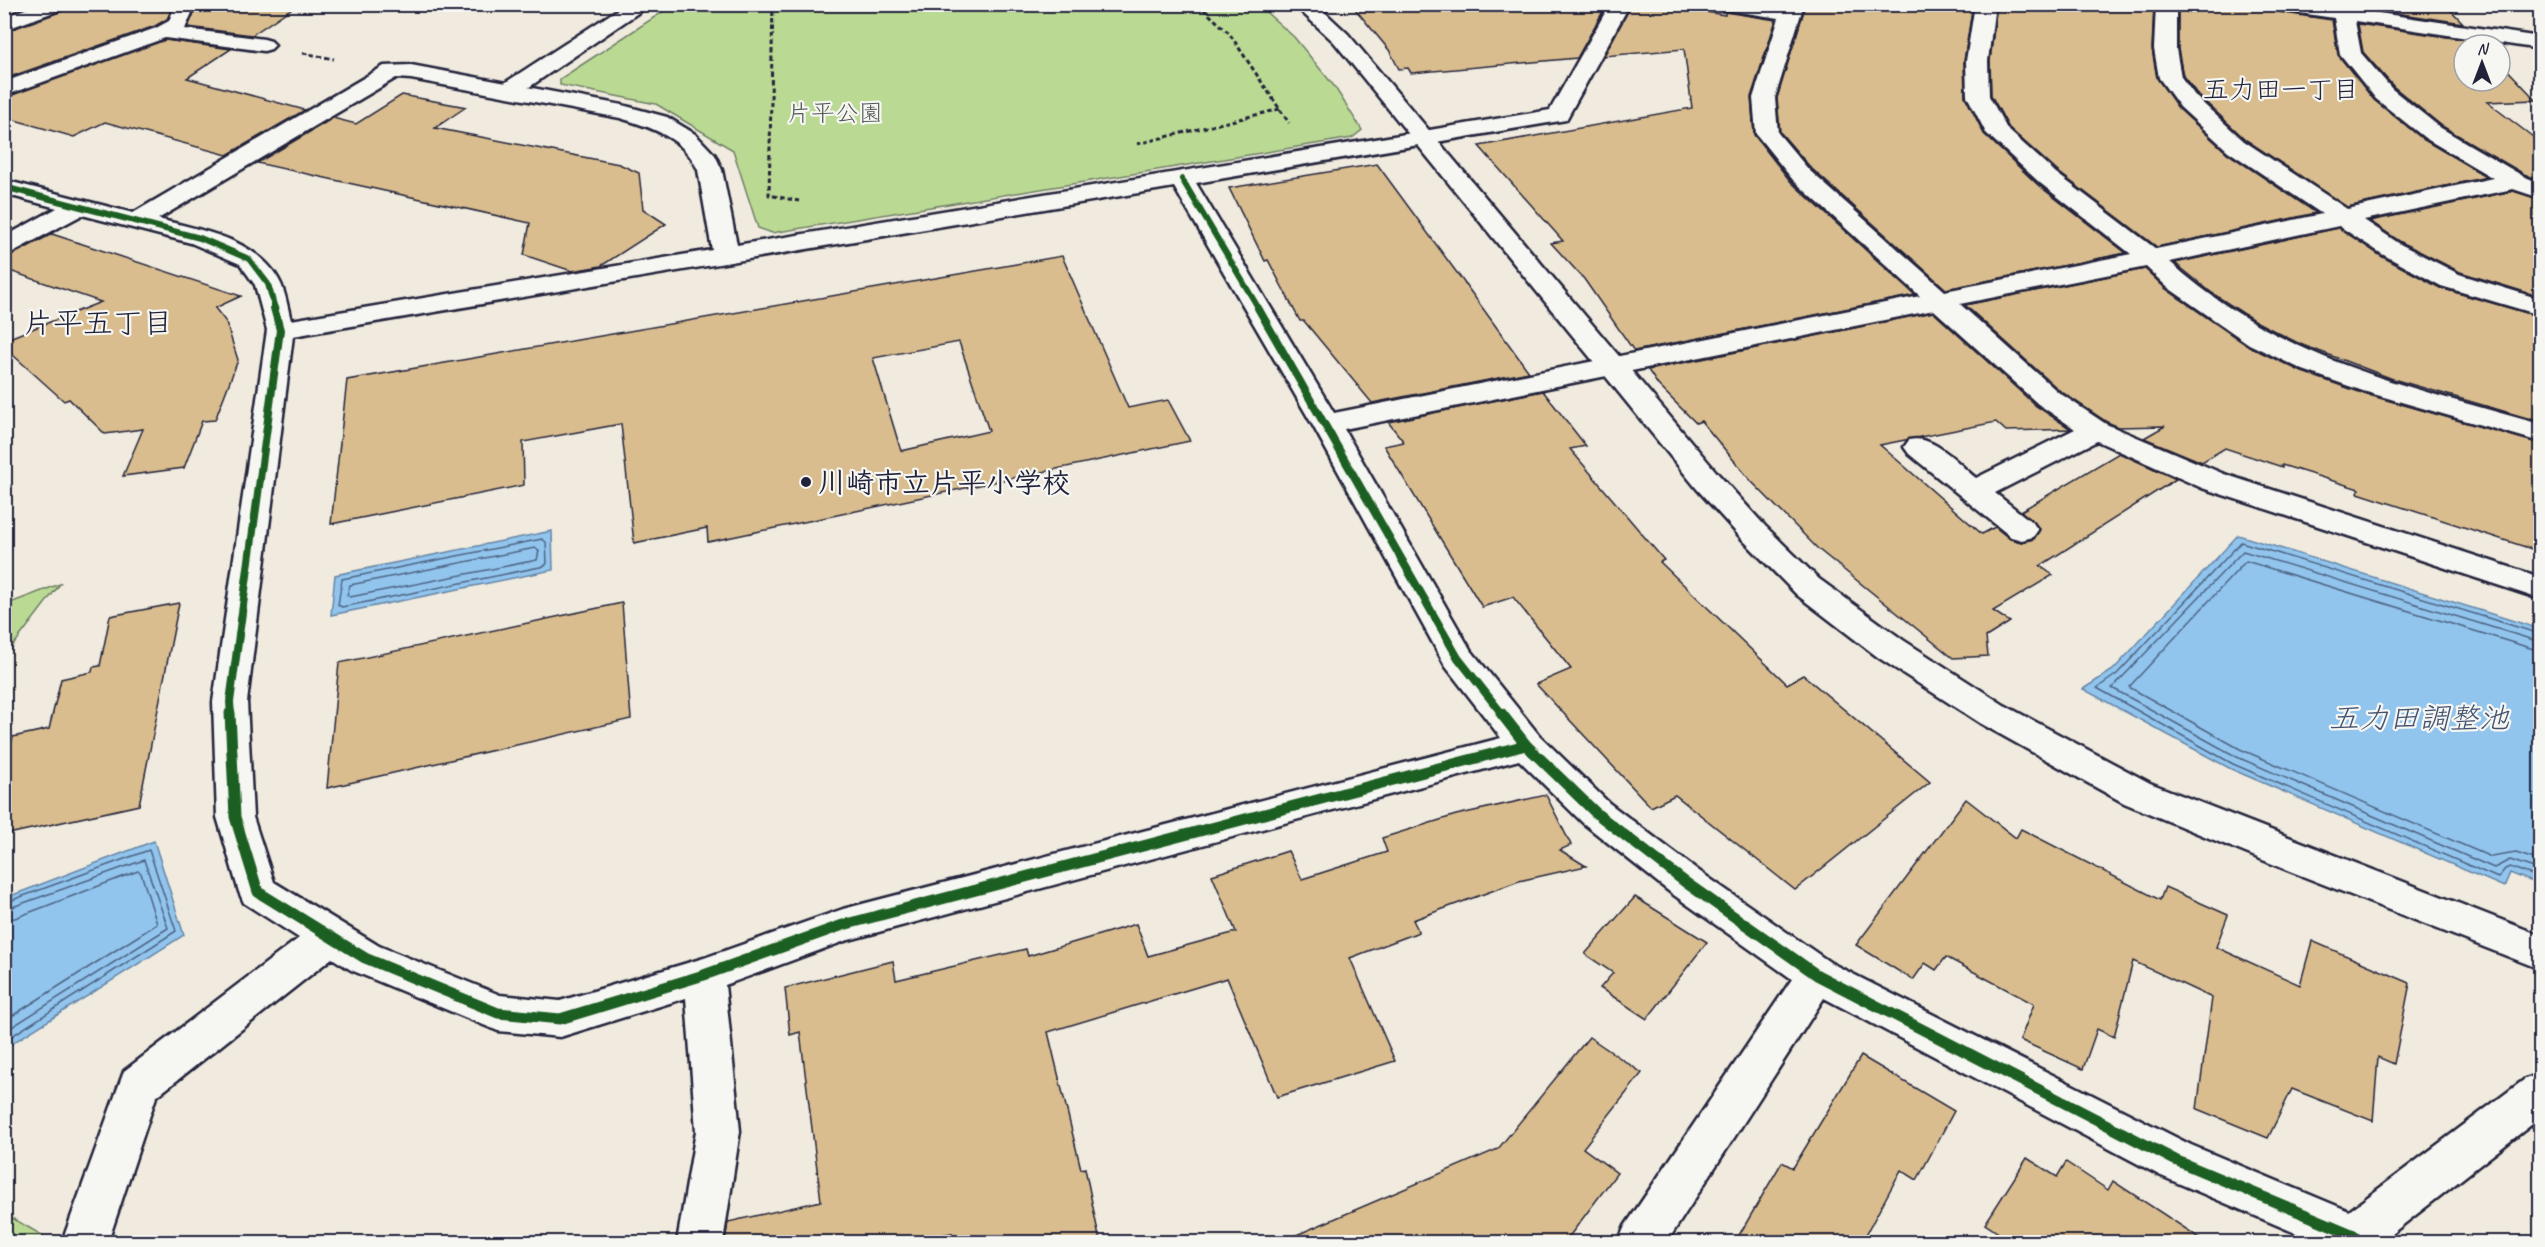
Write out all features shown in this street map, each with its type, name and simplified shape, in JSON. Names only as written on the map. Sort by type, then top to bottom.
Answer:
[{"type":"street","points":[[4,24],[58,4]]},
{"type":"street","points":[[4,90],[163,32],[178,24],[184,8],[182,4]]},
{"type":"street","points":[[511,90],[641,4]]},
{"type":"street","points":[[1303,4],[1341,38],[1611,367],[1724,499],[1808,587],[1891,649],[1992,714],[2137,794],[2300,860],[2541,952]]},
{"type":"street","points":[[280,330],[726,254],[1424,140],[1558,115],[1620,4]]},
{"type":"street","points":[[1727,4],[1792,9],[1764,98],[1767,134],[1801,176],[2048,398],[2096,430],[2213,481],[2541,588]]},
{"type":"street","points":[[1984,4],[1977,61],[1978,96],[1997,133],[2048,178],[2151,258],[2176,281],[2259,338],[2313,364],[2373,385],[2541,433]]},
{"type":"street","points":[[2166,4],[2165,49],[2170,78],[2188,102],[2236,146],[2391,249],[2450,280],[2541,307]]},
{"type":"street","points":[[2279,4],[2342,9],[2541,43]]},
{"type":"street","points":[[2342,9],[2351,54],[2384,94],[2433,133],[2515,181],[2541,191]]},
{"type":"street","points":[[163,32],[264,45]]},
{"type":"street","points":[[139,220],[392,71],[411,72],[622,112],[659,122],[687,139],[703,155],[710,170],[726,254]]},
{"type":"street","points":[[1182,179],[1326,424],[1458,658],[1526,745],[1596,813],[1685,882],[1817,975],[2175,1160],[2347,1239],[2541,1093]]},
{"type":"street","points":[[1326,424],[2151,258],[2515,181]]},
{"type":"street","points":[[4,187],[78,207],[139,220],[201,238],[249,259],[268,284],[280,330],[230,702],[235,817],[258,892],[365,958],[498,1013],[560,1019],[704,975],[843,925],[1526,745]]},
{"type":"street","points":[[4,247],[78,207]]},
{"type":"street","points":[[1974,491],[2096,430]]},
{"type":"street","points":[[1919,447],[2022,530]]},
{"type":"street","points":[[85,1242],[138,1085],[331,936]]},
{"type":"street","points":[[700,1242],[718,1131],[704,975]]},
{"type":"street","points":[[1641,1242],[1817,975]]},
{"type":"path","points":[[773,4],[769,195],[800,201]]},
{"type":"path","points":[[1198,4],[1229,33],[1312,158]]},
{"type":"path","points":[[264,45],[392,71]]},
{"type":"path","points":[[1137,144],[1280,109]]},
{"type":"green space","name":"片平公園","points":[[673,5],[1258,5],[1294,37],[1334,86],[1362,130],[1352,138],[772,233],[758,228],[733,150],[656,104],[560,85],[560,79]]},
{"type":"green space","points":[[60,584],[5,656],[5,605]]},
{"type":"green space","points":[[5,1214],[54,1242],[5,1242]]},
{"type":"water","points":[[552,531],[553,570],[331,615],[335,575]]},
{"type":"water","name":"五力田調整池","points":[[2238,535],[2540,629],[2540,885],[2510,873],[2504,887],[2231,769],[2083,689],[2113,670]]},
{"type":"water","points":[[154,841],[184,935],[5,1048],[5,898]]},
{"type":"building","points":[[70,4],[170,4],[172,8],[167,19],[155,26],[4,79],[4,32],[66,10]]},
{"type":"building","points":[[195,4],[298,4],[252,35],[188,27],[196,9]]},
{"type":"building","points":[[1351,4],[1607,4],[1577,58],[1411,73],[1408,68],[1399,69],[1389,50]]},
{"type":"building","points":[[1632,4],[1659,4],[1725,15],[1725,12],[1776,20],[1751,97],[1754,135],[1791,182],[1915,295],[1634,351],[1584,279],[1551,243],[1563,241],[1479,146],[1692,108],[1684,49],[1604,56]]},
{"type":"building","points":[[1806,4],[1973,4],[1964,61],[1965,96],[1984,134],[2038,185],[2126,253],[1946,289],[1811,168],[1780,132],[1777,98]]},
{"type":"building","points":[[1997,4],[2154,4],[2152,49],[2157,78],[2178,108],[2227,153],[2316,213],[2157,247],[2057,171],[2009,128],[1991,95],[1990,61]]},
{"type":"building","points":[[2178,4],[2267,4],[2271,10],[2278,12],[2332,20],[2338,55],[2374,100],[2424,140],[2487,177],[2347,207],[2245,139],[2198,95],[2183,76],[2178,49]]},
{"type":"building","points":[[2353,4],[2445,4],[2463,23],[2354,7]]},
{"type":"building","points":[[2358,24],[2452,38],[2452,93],[2512,93],[2512,75],[2536,100],[2487,102],[2541,143],[2541,181],[2524,174],[2442,126],[2394,87],[2363,52]]},
{"type":"building","points":[[165,40],[231,49],[187,78],[305,110],[227,155],[105,122],[74,137],[4,117],[4,98]]},
{"type":"building","points":[[402,95],[466,107],[435,128],[619,164],[639,173],[643,209],[666,224],[601,266],[572,271],[524,255],[530,223],[257,163],[333,118],[356,124]]},
{"type":"building","points":[[1377,164],[1529,372],[1372,403],[1304,321],[1300,321],[1268,260],[1265,261],[1229,188]]},
{"type":"building","points":[[2513,191],[2541,200],[2541,297],[2460,272],[2401,242],[2370,221]]},
{"type":"building","points":[[2339,228],[2381,256],[2440,288],[2541,317],[2541,422],[2393,379],[2300,344],[2255,321],[2212,293],[2175,263]]},
{"type":"building","points":[[52,234],[241,296],[215,308],[226,322],[238,360],[215,420],[202,421],[184,468],[123,476],[143,429],[105,434],[69,399],[64,401],[4,347],[4,340],[101,302],[4,269],[4,256],[14,254]]},
{"type":"building","points":[[1062,256],[1128,408],[1168,400],[1190,441],[708,542],[707,528],[634,543],[621,424],[523,442],[524,485],[331,524],[347,380]],"holes":[[[959,342],[989,431],[901,451],[873,358]]]},
{"type":"building","points":[[2145,269],[2166,289],[2248,346],[2302,372],[2362,393],[2541,444],[2541,552],[2358,493],[2359,489],[2225,448],[2202,462],[2144,438],[2165,426],[2119,427],[2107,422],[2059,390],[1965,305]]},
{"type":"building","points":[[1933,312],[2036,406],[2071,429],[2006,431],[1996,422],[1880,445],[1982,534],[1995,527],[2010,539],[2021,542],[2034,539],[2040,529],[2021,511],[2119,453],[2176,479],[2040,566],[2053,575],[1993,611],[2010,622],[1986,637],[1988,656],[1953,658],[1818,549],[1751,481],[1701,421],[1696,423],[1658,385],[1648,370]]},
{"type":"building","points":[[1543,391],[1586,446],[1570,449],[1664,560],[1660,562],[1787,684],[1803,675],[1930,782],[1795,890],[1675,795],[1651,807],[1536,684],[1571,669],[1513,597],[1482,607],[1384,446],[1404,442],[1388,422]]},
{"type":"building","points":[[179,603],[139,805],[4,835],[4,769],[13,737],[49,729],[61,679],[92,672],[93,667],[100,666],[110,616]]},
{"type":"building","points":[[622,603],[631,719],[327,788],[339,663]]},
{"type":"building","points":[[1546,795],[1571,845],[1560,850],[1586,866],[1519,881],[1413,920],[1419,932],[1350,958],[1395,1061],[1277,1097],[1227,978],[1048,1032],[1081,1169],[1085,1168],[1100,1242],[953,1242],[952,1233],[904,1242],[725,1242],[728,1222],[821,1201],[800,1032],[790,1035],[785,988],[893,961],[896,980],[1026,949],[1028,956],[1136,924],[1148,956],[1236,932],[1212,875],[1288,851],[1302,879],[1387,852],[1382,838],[1456,815]]},
{"type":"building","points":[[1966,799],[2016,838],[2021,829],[2160,900],[2165,887],[2228,915],[2216,947],[2300,985],[2312,941],[2410,983],[2394,1064],[2378,1057],[2373,1121],[2292,1089],[2268,1138],[2197,1109],[2212,998],[2133,961],[2114,1037],[2097,1029],[2083,1069],[2020,1040],[2034,1004],[1946,957],[1936,970],[1925,963],[1913,980],[1856,945]]},
{"type":"building","points":[[1635,897],[1707,942],[1647,1019],[1600,988],[1613,973],[1585,954]]},
{"type":"building","points":[[1589,1037],[1642,1073],[1583,1148],[1617,1173],[1565,1242],[1280,1242],[1498,1149]]},
{"type":"building","points":[[1861,1056],[1954,1111],[1917,1180],[1901,1170],[1862,1242],[1735,1242],[1782,1162],[1793,1168]]},
{"type":"building","points":[[2027,1158],[2057,1177],[2066,1162],[2108,1190],[2113,1181],[2206,1242],[2012,1242],[1985,1224]]},
{"type":"cycle path","points":[[1182,179],[1326,424],[1458,658],[1526,745],[1596,813],[1685,882],[1817,975],[2175,1160],[2354,1235]]},
{"type":"cycle path","points":[[4,187],[200,238],[249,259],[268,284],[280,330],[230,702],[235,817],[258,892],[365,958],[498,1013],[560,1019],[704,975],[843,925],[1526,745]]},
{"type":"place","name":"川崎市立片平小学校","points":[[806,482]]},
{"type":"district","name":"五力田一丁目","points":[[2281,89]]},
{"type":"district","name":"片平五丁目","points":[[98,323]]}]
